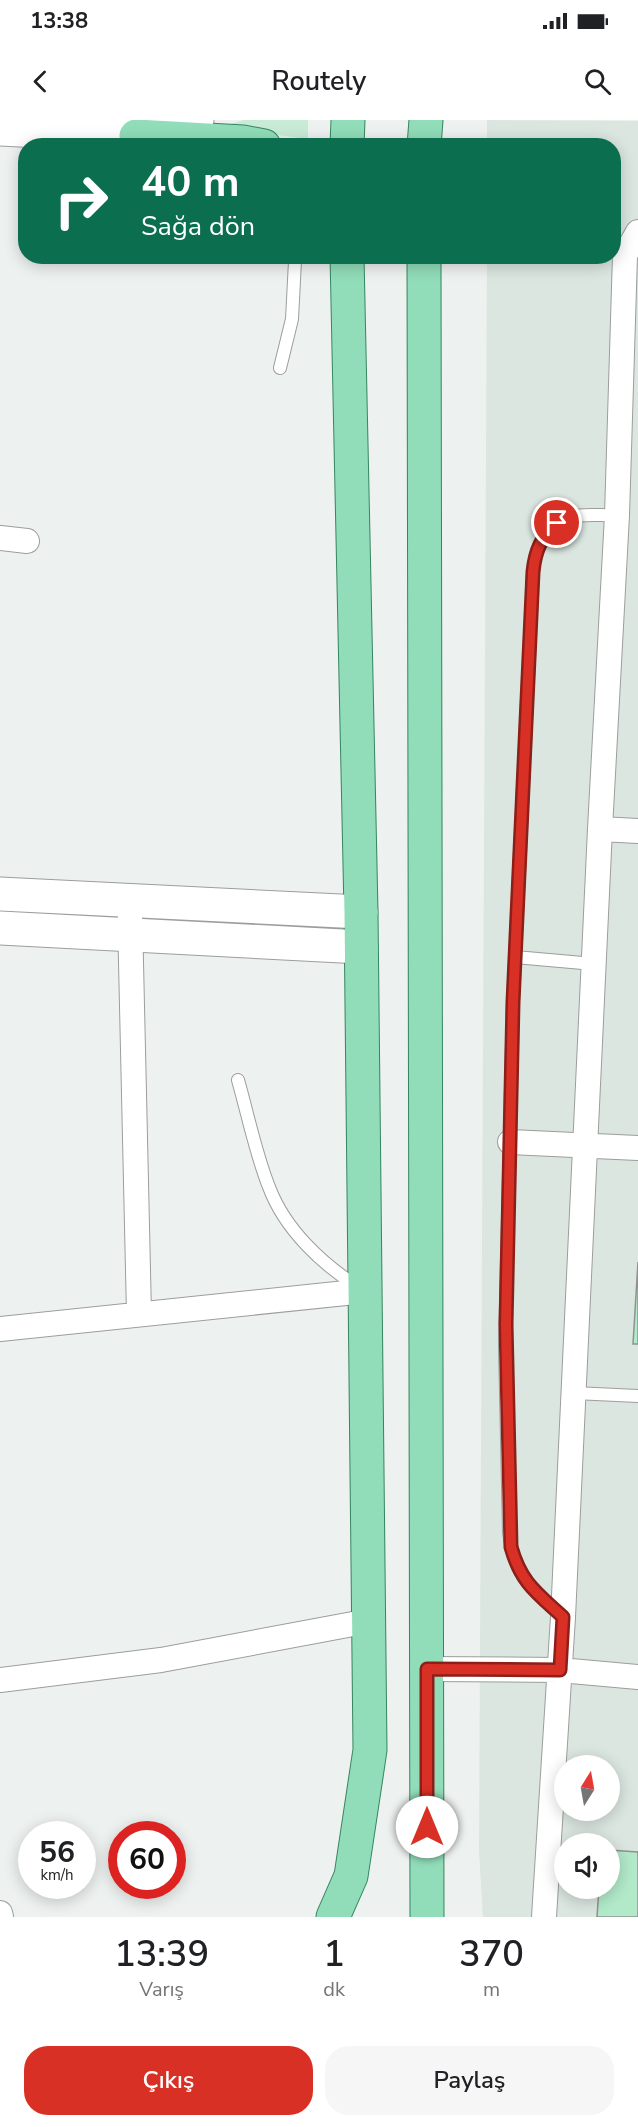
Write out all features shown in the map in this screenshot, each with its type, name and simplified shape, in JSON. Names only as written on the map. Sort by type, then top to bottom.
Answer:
[{"type":"main road","points":[[347,138],[348,120]]},
{"type":"main road","points":[[425,138],[426,120]]},
{"type":"main road","points":[[136,136],[190,135],[213,138]]},
{"type":"main road","points":[[333,1917],[351,1876],[370,1750],[361,912],[347,264]]},
{"type":"main road","points":[[424,264],[427,1917]]},
{"type":"street","points":[[0,129],[136,136]]},
{"type":"street","points":[[544,1917],[563,1617],[600,829],[628,516],[625,255],[638,232]]},
{"type":"street","points":[[0,538],[27,541]]},
{"type":"street","points":[[600,829],[638,831]]},
{"type":"street","points":[[0,894],[361,912]]},
{"type":"street","points":[[130,900],[139,1314]]},
{"type":"street","points":[[0,928],[361,947]]},
{"type":"street","points":[[510,1142],[638,1149]]},
{"type":"street","points":[[0,1329],[365,1292]]},
{"type":"street","points":[[0,1680],[161,1660],[369,1621]]},
{"type":"street","points":[[427,1669],[560,1670],[638,1677]]},
{"type":"lane","points":[[280,368],[292,319],[295,264]]},
{"type":"lane","points":[[563,1617],[527,1584],[515,1562],[511,1547],[505,1346],[515,957],[534,557],[539,544],[548,532],[569,517],[628,516]]},
{"type":"lane","points":[[515,957],[594,964]]},
{"type":"lane","points":[[238,1080],[269,1188],[280,1209],[309,1247],[345,1279],[365,1292]]},
{"type":"lane","points":[[574,1393],[638,1396]]},
{"type":"shaded area","points":[[487,120],[638,121],[638,1917],[483,1917],[479,1851],[487,264],[621,264],[621,138],[487,138]]},
{"type":"green space","points":[[244,120],[308,120],[308,138],[301,138],[220,127]]},
{"type":"building","points":[[638,1262],[638,1344],[633,1344]]},
{"type":"building","points":[[620,1851],[638,1852],[638,1917],[597,1917],[598,1899],[620,1899]]},
{"type":"route","points":[[427,1827],[427,1669],[560,1670],[563,1617],[527,1584],[515,1562],[511,1547],[505,1346],[513,1002],[533,572],[534,557],[539,544],[557,523]]}]
